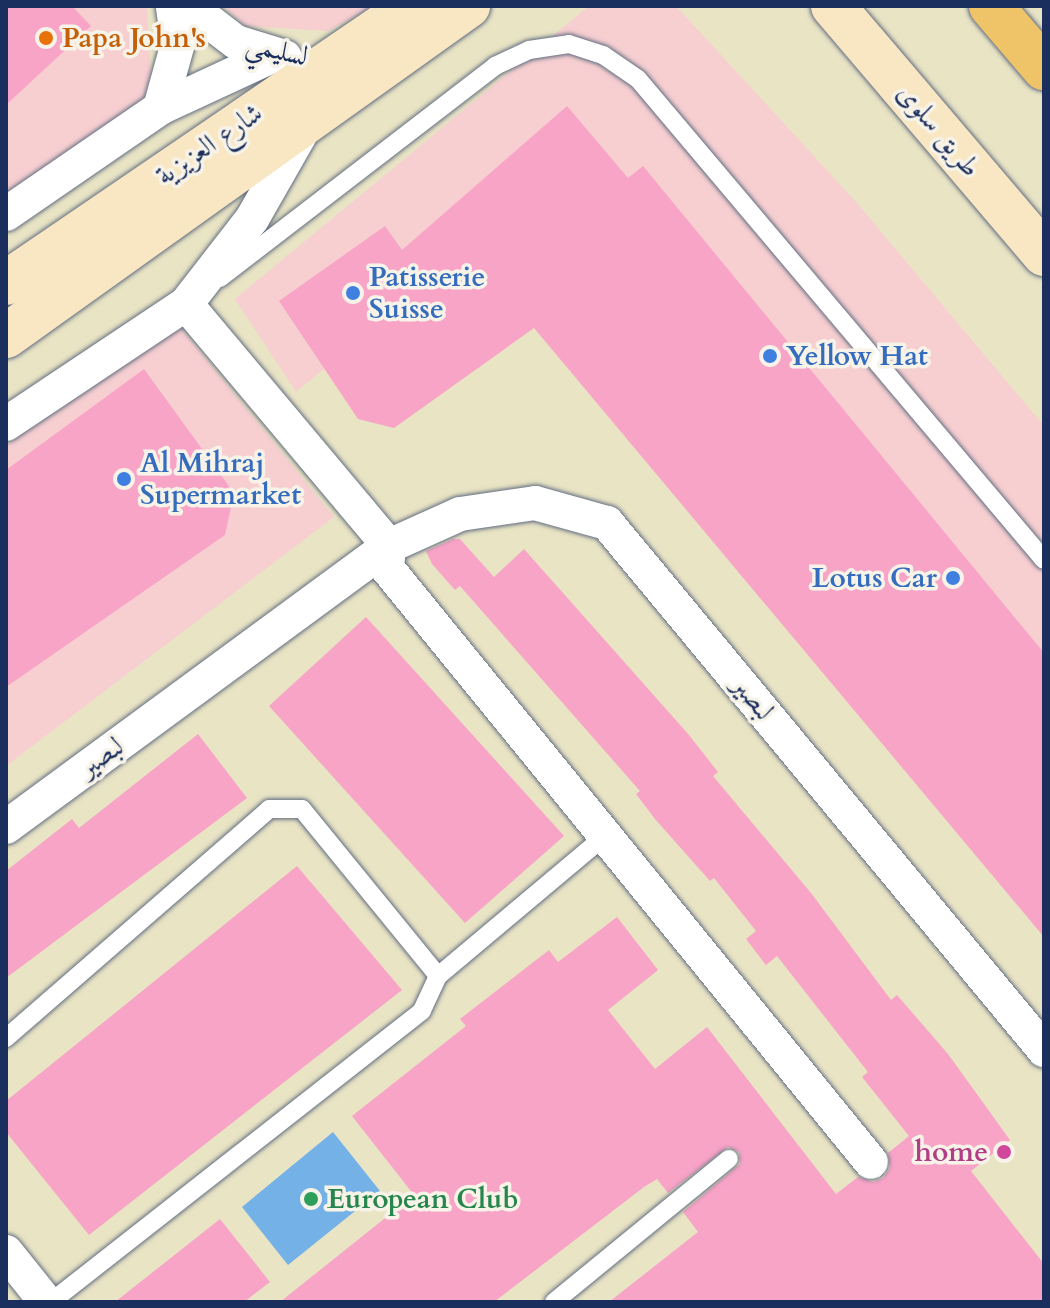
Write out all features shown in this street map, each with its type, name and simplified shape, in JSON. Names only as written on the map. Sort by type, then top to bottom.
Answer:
[{"type":"highway","points":[[991,6],[1044,68]]},
{"type":"main road","name":"شارع العزيزية","points":[[6,283],[412,6]]},
{"type":"main road","name":"شارع العزيزية","points":[[6,336],[305,126],[468,6]]},
{"type":"main road","name":"طريق سلوى","points":[[833,6],[1044,254]]},
{"type":"street","points":[[160,108],[178,43],[173,6]]},
{"type":"street","name":"لسليمي","points":[[189,6],[236,42],[274,55],[329,61]]},
{"type":"street","name":"شارع العزيزية","points":[[6,214],[160,108],[274,55]]},
{"type":"street","name":"شارع العزيزية","points":[[6,424],[186,304],[252,219],[305,126]]},
{"type":"street","points":[[186,304],[389,546],[387,568],[871,1162]]},
{"type":"street","name":"لبصير","points":[[6,827],[389,546],[460,514],[535,503],[607,523],[1044,1050]]},
{"type":"street","points":[[6,1252],[48,1302]]},
{"type":"lane","points":[[186,304],[495,66],[529,50],[569,44],[603,55],[638,79],[1044,560]]},
{"type":"lane","points":[[6,1038],[269,809],[302,809],[438,976]]},
{"type":"lane","points":[[48,1302],[422,1011],[438,976],[605,836]]},
{"type":"lane","points":[[554,1302],[729,1159]]},
{"type":"shaded area","points":[[6,6],[147,6],[152,95],[6,193]]},
{"type":"shaded area","points":[[223,6],[375,6],[328,31],[246,26]]},
{"type":"shaded area","points":[[589,6],[676,6],[857,203],[1044,426],[1044,800],[577,236],[442,272],[296,392],[235,299]]},
{"type":"shaded area","points":[[181,328],[334,517],[6,766],[6,445]]},
{"type":"water","name":"European Club","points":[[333,1132],[380,1191],[288,1265],[242,1207]]},
{"type":"building","points":[[6,6],[72,6],[91,26],[6,105]]},
{"type":"building","points":[[567,106],[628,178],[643,166],[1044,653],[1044,937],[534,328],[394,428],[358,419],[279,301],[385,226],[402,250]]},
{"type":"building","name":"Al Mihraj Supermarket","points":[[144,369],[234,493],[225,535],[6,687],[6,470]]},
{"type":"building","points":[[460,539],[494,577],[524,549],[689,735],[718,772],[713,776],[811,893],[891,1000],[897,995],[948,1054],[1010,1140],[971,1171],[1044,1264],[1044,1302],[609,1302],[698,1232],[683,1212],[740,1164],[739,1152],[728,1147],[668,1193],[657,1179],[644,1187],[494,1302],[280,1302],[414,1195],[352,1116],[466,1026],[460,1019],[549,950],[558,962],[617,917],[658,970],[608,1010],[655,1069],[707,1027],[836,1194],[858,1177],[873,1182],[883,1178],[890,1168],[888,1153],[909,1136],[862,1077],[868,1072],[777,956],[766,965],[746,939],[756,931],[714,878],[710,881],[655,819],[636,794],[640,791],[460,586],[455,590],[432,564],[426,551]]},
{"type":"building","points":[[366,617],[564,836],[465,923],[269,706]]},
{"type":"building","points":[[198,734],[247,798],[6,978],[6,871],[72,819],[79,828]]},
{"type":"building","points":[[297,866],[402,990],[89,1235],[6,1132],[6,1101]]},
{"type":"building","points":[[220,1219],[270,1282],[244,1302],[115,1302]]},
{"type":"place","name":"Papa John's","points":[[46,38]]},
{"type":"place","name":"Patisserie Suisse","points":[[353,293]]},
{"type":"place","name":"Yellow Hat","points":[[770,356]]},
{"type":"place","name":"Al Mihraj Supermarket","points":[[124,479]]},
{"type":"place","name":"Lotus Car","points":[[953,578]]},
{"type":"place","name":"home","points":[[1004,1152]]},
{"type":"place","name":"European Club","points":[[311,1199]]}]
